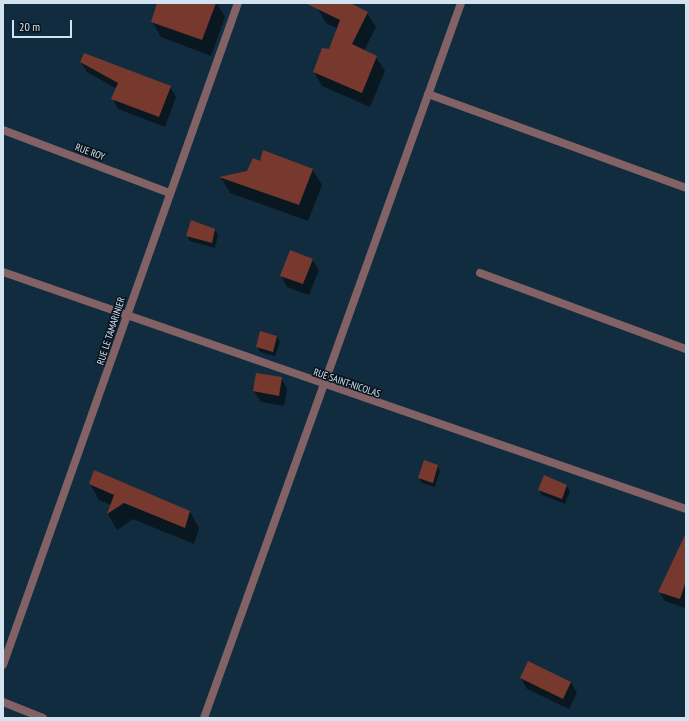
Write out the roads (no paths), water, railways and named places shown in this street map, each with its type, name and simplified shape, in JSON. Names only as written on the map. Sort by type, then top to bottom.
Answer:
[{"type":"street","name":"RUE LE TAMARINIER","points":[[3,665],[101,397],[126,316],[238,3]]},
{"type":"street","points":[[204,718],[461,3]]},
{"type":"street","points":[[428,94],[686,188]]},
{"type":"street","name":"RUE ROY","points":[[3,130],[170,192]]},
{"type":"street","name":"RUE SAINT-NICOLAS","points":[[3,272],[323,386],[686,509]]},
{"type":"street","points":[[480,273],[686,349]]},
{"type":"street","points":[[3,702],[43,718]]}]
